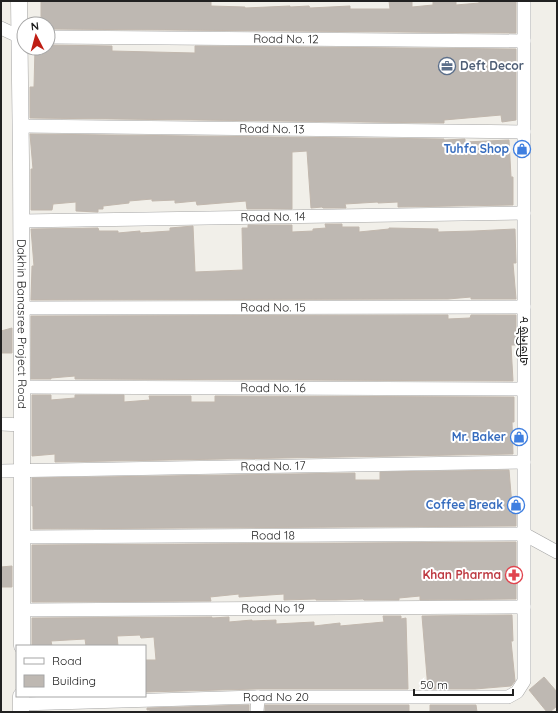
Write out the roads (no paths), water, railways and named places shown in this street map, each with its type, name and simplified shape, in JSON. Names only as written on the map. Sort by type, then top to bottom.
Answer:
[{"type":"street","name":"Dakhin Banasree Project Road","points":[[19,1],[20,16]]},
{"type":"street","name":"এভিনিউ ৮","points":[[524,1],[524,681]]},
{"type":"street","points":[[1,28],[16,34]]},
{"type":"street","name":"Road No. 12","points":[[56,37],[524,41]]},
{"type":"street","name":"Dakhin Banasree Project Road","points":[[22,56],[22,645]]},
{"type":"street","name":"Road No. 13","points":[[21,126],[524,132]]},
{"type":"street","name":"Road No. 14","points":[[22,221],[524,213]]},
{"type":"street","name":"Road No. 15","points":[[22,308],[524,307]]},
{"type":"street","name":"Road No. 16","points":[[22,387],[524,389]]},
{"type":"street","points":[[1,424],[22,424]]},
{"type":"street","name":"Road No. 17","points":[[1,471],[524,462]]},
{"type":"street","points":[[524,534],[557,552]]},
{"type":"street","name":"Road 18","points":[[22,537],[524,534]]},
{"type":"street","name":"Road No 19","points":[[23,610],[524,607]]},
{"type":"street","name":"Road No 20","points":[[21,704],[98,707],[184,706],[258,697],[508,697],[517,692],[524,681]]},
{"type":"street","points":[[257,712],[258,697]]},
{"type":"place","name":"Deft Decor","points":[[447,66]]},
{"type":"place","name":"Tuhfa Shop","points":[[522,149]]},
{"type":"place","name":"Mr. Baker","points":[[519,437]]},
{"type":"place","name":"Coffee Break","points":[[516,505]]},
{"type":"place","name":"Khan Pharma","points":[[514,575]]}]
